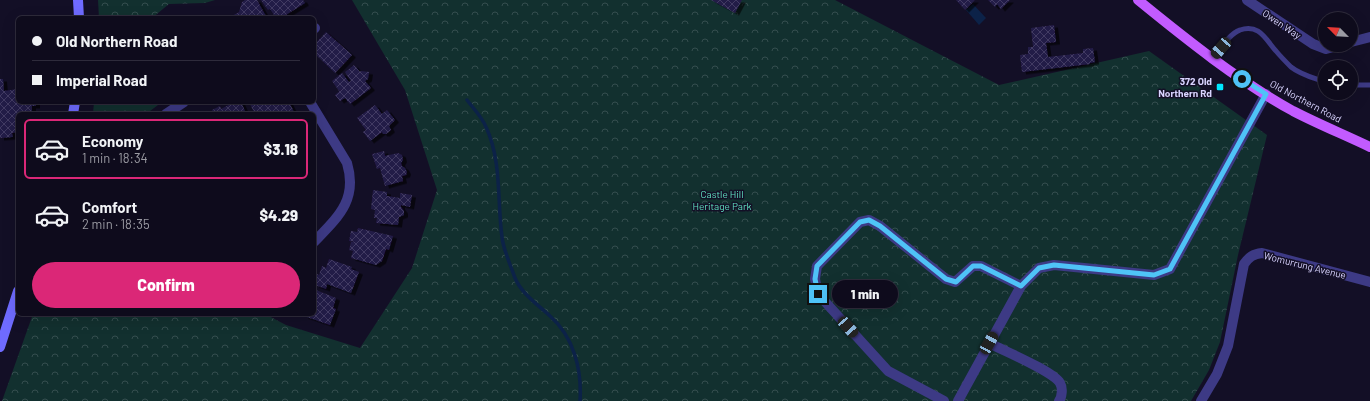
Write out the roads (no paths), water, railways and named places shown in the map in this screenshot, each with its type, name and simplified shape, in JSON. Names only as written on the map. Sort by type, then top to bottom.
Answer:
[{"type":"main road","points":[[78,0],[79,16]]},
{"type":"main road","name":"Old Northern Road","points":[[1138,0],[1212,58],[1266,94],[1293,111],[1370,147]]},
{"type":"main road","points":[[0,347],[16,297]]},
{"type":"street","name":"Owen Way","points":[[1247,0],[1318,46]]},
{"type":"street","points":[[1358,40],[1370,37]]},
{"type":"street","points":[[958,401],[1021,286],[1039,268],[1054,265],[1154,275],[1170,269],[1266,94]]},
{"type":"street","points":[[169,112],[181,104]]},
{"type":"street","points":[[311,104],[347,163],[350,172],[351,185],[347,201],[340,215],[316,240]]},
{"type":"street","points":[[944,401],[888,371],[818,294],[815,279],[817,266],[860,222],[869,220],[880,226],[946,279],[956,282],[973,266],[981,266],[1021,286]]},
{"type":"street","name":"Womurrung Avenue","points":[[1201,401],[1217,374],[1228,346],[1244,264],[1247,259],[1254,254],[1262,253],[1370,282]]},
{"type":"street","points":[[989,343],[1050,374],[1060,383],[1062,397],[1060,401]]},
{"type":"lane","points":[[1212,58],[1238,30],[1247,28],[1256,30],[1266,37],[1275,51],[1293,68],[1318,80]]},
{"type":"lane","points":[[1358,85],[1370,85]]},
{"type":"water","points":[[973,4],[986,18],[979,25],[966,10]]},
{"type":"waterway","points":[[467,100],[486,127],[495,153],[505,252],[521,289],[558,324],[571,344],[580,378],[580,401]]},
{"type":"place","name":"372 Old Northern Rd","points":[[1220,87]]},
{"type":"park label","name":"Castle Hill Heritage Park","points":[[722,200]]}]
